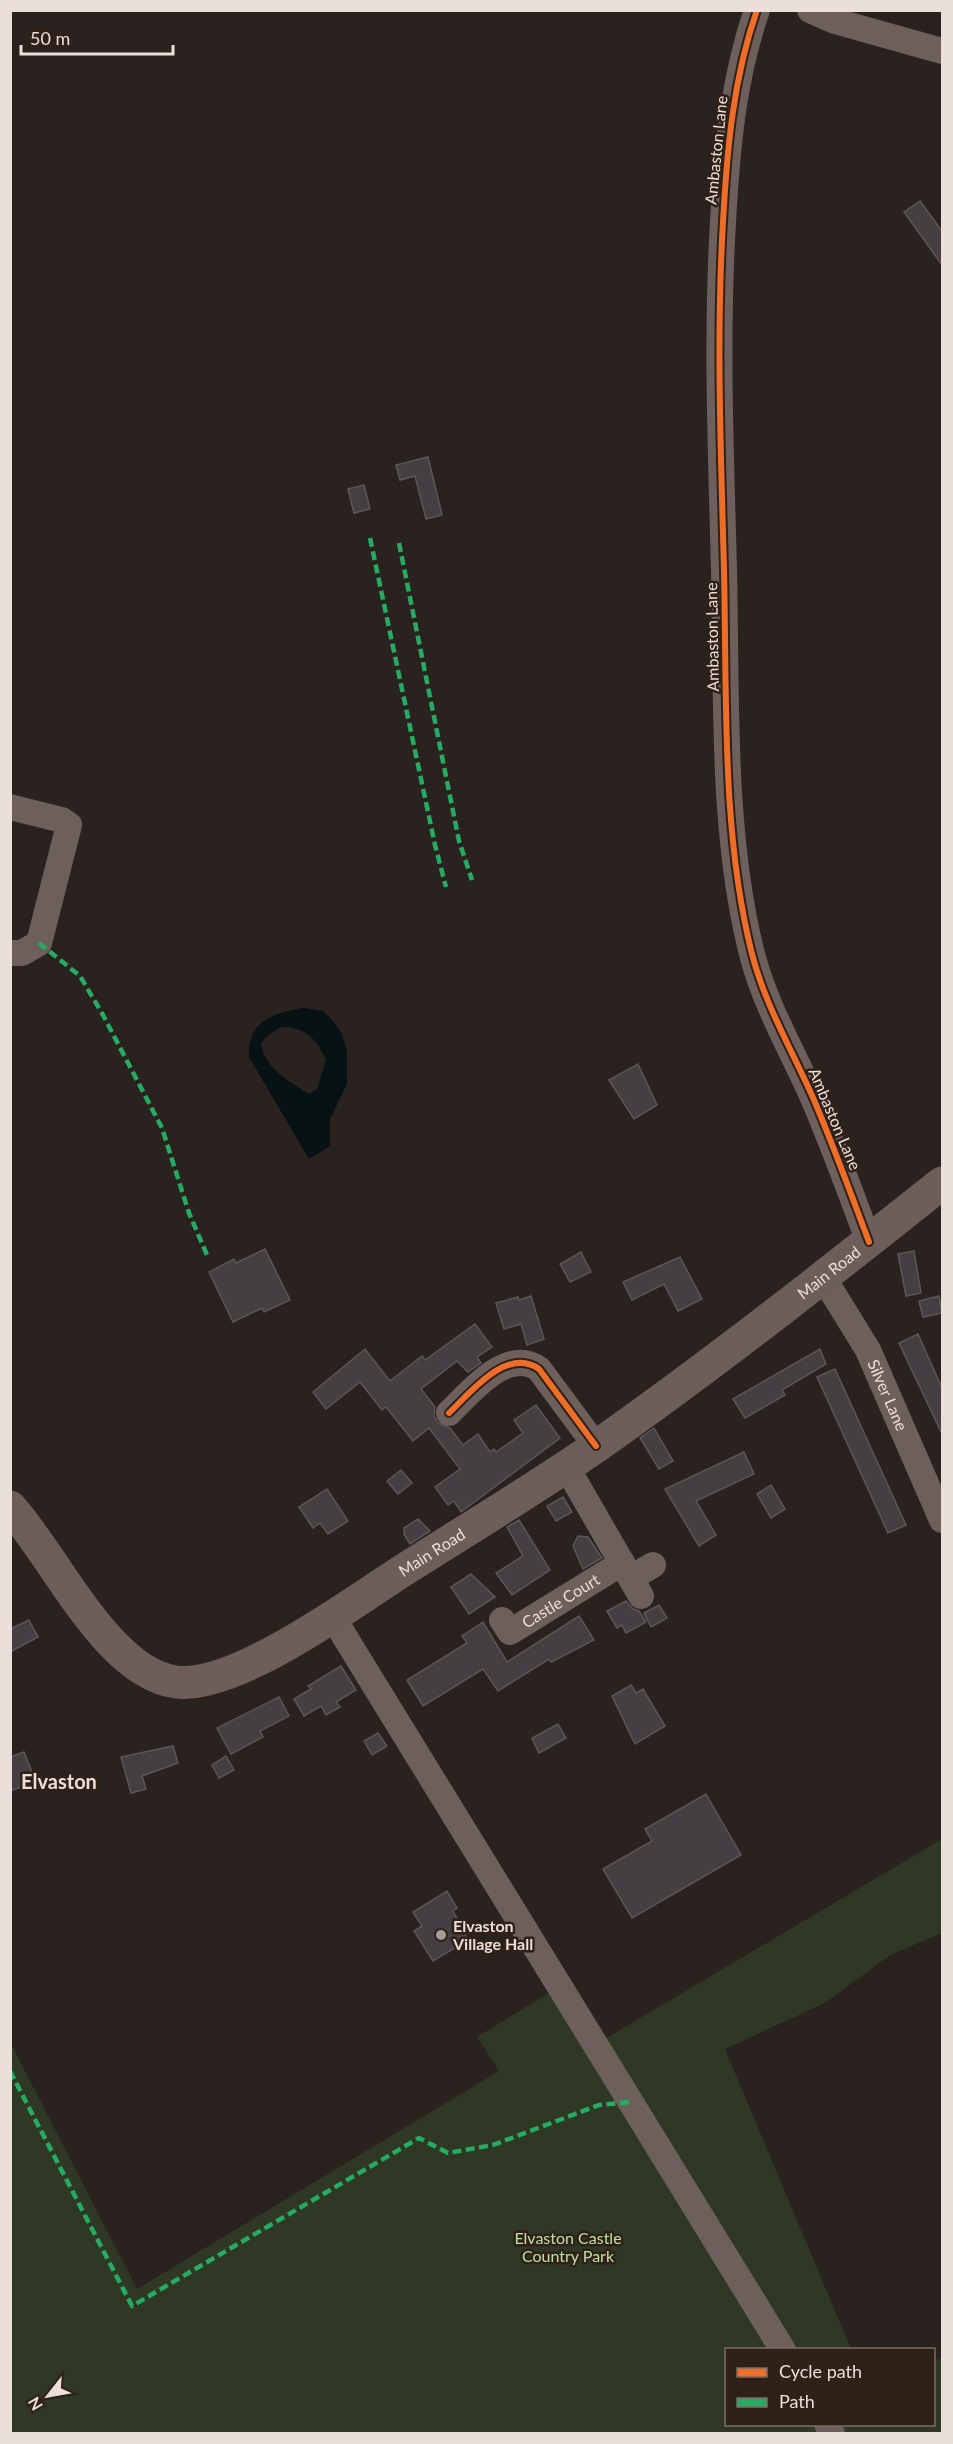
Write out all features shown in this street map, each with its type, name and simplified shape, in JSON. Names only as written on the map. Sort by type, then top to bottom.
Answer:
[{"type":"main road","name":"Main Road","points":[[10,1507],[119,1652],[133,1665],[176,1682],[216,1678],[248,1666],[332,1616],[596,1446],[869,1242],[942,1184]]},
{"type":"street","name":"Ambaston Lane","points":[[757,10],[743,50],[733,108],[726,170],[718,309],[729,785],[742,912],[753,959],[775,1017],[832,1145],[869,1242]]},
{"type":"street","points":[[810,10],[836,21],[942,51]]},
{"type":"street","points":[[10,807],[62,820],[69,825],[39,943],[22,953],[10,953]]},
{"type":"street","name":"Silver Lane","points":[[823,1276],[868,1350],[942,1520]]},
{"type":"street","points":[[449,1413],[480,1384],[506,1365],[526,1362],[539,1370],[596,1446]]},
{"type":"street","name":"Castle Court","points":[[502,1620],[510,1632],[637,1576],[566,1466]]},
{"type":"street","points":[[332,1616],[782,2348]]},
{"type":"green space","name":"Elvaston Castle Country Park","points":[[942,1839],[942,1933],[890,1955],[825,2003],[725,2049],[851,2348],[725,2348],[725,2426],[935,2426],[935,2361],[942,2358],[942,2433],[11,2433],[10,2042],[137,2289],[499,2071],[477,2037],[554,1990],[603,2040]]},
{"type":"shaded area","points":[[303,1008],[323,1011],[334,1022],[342,1034],[347,1052],[347,1084],[330,1119],[330,1146],[309,1159],[249,1057],[249,1045],[257,1027],[272,1016]],"holes":[[[281,1027],[309,1035],[326,1060],[317,1089],[309,1094],[272,1067],[263,1052],[261,1043],[268,1035]]]},
{"type":"building","points":[[920,201],[942,231],[942,265],[904,212]]},
{"type":"building","points":[[428,457],[442,515],[426,519],[415,476],[400,480],[396,465]]},
{"type":"building","points":[[364,485],[370,509],[354,513],[348,489]]},
{"type":"building","points":[[638,1064],[657,1105],[634,1119],[609,1080]]},
{"type":"building","points":[[265,1249],[290,1300],[264,1312],[262,1308],[233,1322],[209,1272],[234,1259],[236,1263]]},
{"type":"building","points":[[914,1251],[921,1293],[906,1296],[898,1254]]},
{"type":"building","points":[[581,1252],[591,1272],[570,1282],[560,1264]]},
{"type":"building","points":[[680,1257],[702,1299],[678,1311],[664,1284],[632,1300],[623,1282]]},
{"type":"building","points":[[531,1296],[544,1339],[527,1345],[521,1324],[504,1329],[496,1303]]},
{"type":"building","points":[[939,1296],[942,1313],[923,1317],[919,1301]]},
{"type":"building","points":[[475,1324],[492,1347],[477,1357],[481,1363],[468,1372],[457,1361],[421,1389],[435,1407],[434,1416],[438,1423],[450,1428],[463,1445],[478,1434],[490,1452],[494,1449],[496,1452],[523,1433],[514,1420],[536,1405],[560,1438],[461,1512],[454,1501],[448,1505],[435,1487],[460,1469],[429,1428],[413,1441],[386,1407],[382,1410],[360,1382],[326,1409],[313,1392],[365,1349],[390,1381],[422,1356],[425,1360]]},
{"type":"building","points":[[918,1334],[942,1388],[942,1434],[899,1343]]},
{"type":"building","points":[[820,1349],[826,1364],[782,1390],[785,1395],[745,1418],[733,1399]]},
{"type":"building","points":[[835,1369],[906,1525],[888,1533],[817,1377]]},
{"type":"building","points":[[654,1428],[673,1461],[659,1469],[640,1438]]},
{"type":"building","points":[[744,1452],[754,1474],[696,1501],[716,1535],[699,1546],[665,1489]]},
{"type":"building","points":[[401,1470],[412,1483],[398,1494],[387,1481]]},
{"type":"building","points":[[771,1485],[785,1509],[771,1518],[757,1494]]},
{"type":"building","points":[[327,1489],[348,1521],[328,1534],[320,1523],[313,1528],[299,1507]]},
{"type":"building","points":[[563,1497],[572,1512],[556,1521],[547,1506]]},
{"type":"building","points":[[418,1519],[430,1531],[410,1544],[404,1534],[404,1528]]},
{"type":"building","points":[[519,1520],[550,1570],[512,1595],[496,1573],[523,1556],[507,1527]]},
{"type":"building","points":[[578,1536],[588,1537],[602,1558],[583,1569],[573,1546]]},
{"type":"building","points":[[471,1574],[495,1597],[469,1614],[451,1587]]},
{"type":"building","points":[[626,1601],[633,1609],[639,1611],[646,1622],[626,1633],[622,1625],[617,1628],[607,1611]]},
{"type":"building","points":[[659,1605],[667,1618],[651,1627],[644,1613]]},
{"type":"building","points":[[579,1616],[594,1640],[551,1662],[549,1659],[498,1691],[483,1669],[423,1706],[407,1680],[467,1643],[462,1636],[483,1622],[507,1662]]},
{"type":"building","points":[[29,1620],[38,1637],[10,1652],[10,1629]]},
{"type":"building","points":[[341,1666],[356,1690],[336,1702],[340,1707],[326,1715],[321,1706],[304,1716],[294,1699],[311,1689],[308,1686]]},
{"type":"building","points":[[631,1685],[636,1693],[643,1689],[665,1726],[635,1744],[612,1696]]},
{"type":"building","points":[[279,1697],[289,1716],[260,1731],[263,1737],[231,1754],[217,1728]]},
{"type":"building","points":[[558,1724],[566,1738],[539,1753],[532,1738]]},
{"type":"building","points":[[378,1733],[387,1746],[372,1755],[364,1741]]},
{"type":"building","points":[[173,1746],[178,1763],[142,1776],[146,1789],[131,1793],[121,1757]]},
{"type":"building","points":[[24,1752],[36,1782],[10,1791],[10,1757]]},
{"type":"building","points":[[226,1756],[234,1770],[219,1778],[212,1765]]},
{"type":"building","points":[[706,1794],[741,1855],[632,1918],[603,1869],[652,1841],[645,1829]]},
{"type":"building","name":"Elvaston Village Hall","points":[[447,1891],[457,1908],[453,1911],[468,1940],[433,1961],[414,1931],[422,1926],[413,1912]]},
{"type":"marked path","points":[[370,538],[435,845],[446,887]]},
{"type":"marked path","points":[[399,543],[459,841],[472,880]]},
{"type":"marked path","points":[[39,943],[80,976],[103,1015],[162,1128],[189,1213],[207,1255]]},
{"type":"marked path","points":[[10,2071],[132,2306],[419,2138],[448,2153],[493,2145],[599,2105],[630,2102]]},
{"type":"cycle path","points":[[757,10],[742,62],[732,115],[721,266],[720,396],[730,812],[742,907],[752,954],[764,992],[806,1082],[869,1242]]},
{"type":"cycle path","points":[[449,1413],[490,1375],[514,1363],[527,1363],[539,1369],[596,1446]]},
{"type":"place","name":"Elvaston Village Hall","points":[[441,1935]]},
{"type":"district","name":"Elvaston","points":[[59,1782]]}]
